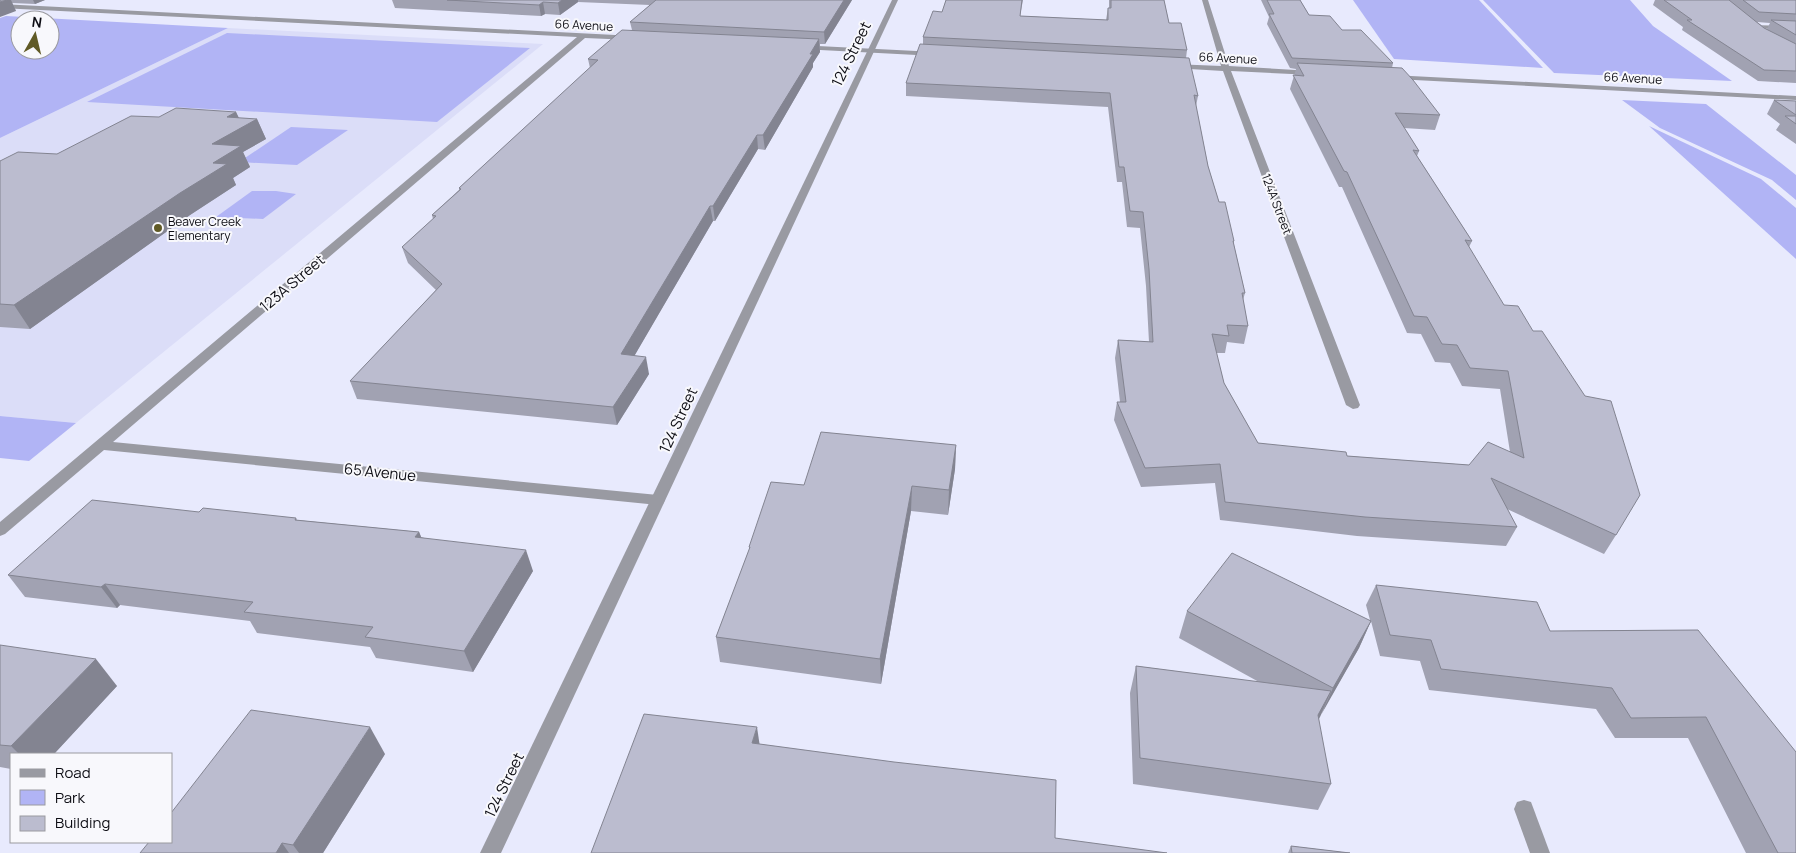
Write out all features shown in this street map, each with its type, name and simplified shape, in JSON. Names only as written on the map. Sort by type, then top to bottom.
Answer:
[{"type":"street","name":"124 Street","points":[[490,853],[895,0]]},
{"type":"street","name":"124A Street","points":[[1205,0],[1226,69],[1353,406]]},
{"type":"street","name":"66 Avenue","points":[[0,6],[641,39]]},
{"type":"street","points":[[1746,21],[1763,35]]},
{"type":"street","points":[[1752,26],[1796,28]]},
{"type":"street","name":"123A Street","points":[[0,530],[583,36]]},
{"type":"street","points":[[796,47],[946,54]]},
{"type":"street","name":"66 Avenue","points":[[1160,66],[1322,74]]},
{"type":"street","name":"66 Avenue","points":[[1390,77],[1796,98]]},
{"type":"street","name":"65 Avenue","points":[[102,445],[658,500]]},
{"type":"street","points":[[1524,809],[1540,853]]},
{"type":"shaded area","name":"Beaver Creek Elementary","points":[[228,28],[543,44],[76,423],[0,416],[0,138]]},
{"type":"green space","points":[[1353,0],[1479,0],[1543,68],[1394,59]]},
{"type":"green space","points":[[1483,0],[1630,0],[1653,26],[1732,81],[1554,73]]},
{"type":"green space","points":[[10,16],[10,60],[60,60],[60,19],[228,28],[0,138],[0,18]]},
{"type":"green space","points":[[227,33],[530,48],[437,122],[87,102]]},
{"type":"green space","points":[[1622,100],[1706,104],[1796,175],[1796,200],[1772,180],[1660,128]]},
{"type":"green space","points":[[1649,126],[1761,179],[1796,208],[1796,259]]},
{"type":"green space","points":[[291,127],[348,130],[297,165],[239,162]]},
{"type":"green space","points":[[252,191],[276,191],[296,194],[263,219],[216,217]]},
{"type":"green space","points":[[0,416],[76,423],[29,461],[0,458]]},
{"type":"building","points":[[447,0],[562,0],[558,3],[543,2],[539,5]]},
{"type":"building","points":[[656,0],[844,0],[824,32],[630,22]]},
{"type":"building","points":[[946,0],[1022,0],[1020,16],[1108,20],[1108,8],[1111,8],[1111,0],[1164,0],[1169,23],[1181,23],[1187,50],[923,37],[933,11],[942,12]]},
{"type":"building","points":[[1267,0],[1300,0],[1309,15],[1330,16],[1342,30],[1361,30],[1393,63],[1292,58],[1269,14],[1274,14]]},
{"type":"building","points":[[1664,0],[1729,0],[1764,28],[1796,44],[1796,71],[1764,70],[1687,20],[1692,20]]},
{"type":"building","points":[[1743,0],[1796,0],[1796,14],[1759,12]]},
{"type":"building","points":[[1771,20],[1796,21],[1796,35]]},
{"type":"building","points":[[622,30],[819,39],[810,54],[813,54],[763,135],[757,135],[713,206],[710,206],[621,354],[646,357],[613,407],[350,381],[442,284],[402,247],[436,216],[432,215],[461,189],[459,188],[598,60],[588,59]]},
{"type":"building","points":[[920,44],[1189,58],[1198,96],[1194,95],[1208,166],[1219,202],[1225,202],[1245,293],[1242,293],[1248,326],[1227,325],[1229,336],[1212,334],[1224,383],[1258,443],[1346,452],[1347,456],[1469,465],[1488,442],[1524,458],[1508,371],[1470,368],[1457,345],[1442,344],[1427,317],[1414,316],[1347,172],[1344,171],[1293,75],[1304,76],[1297,63],[1402,68],[1440,115],[1395,113],[1419,151],[1413,150],[1472,241],[1465,240],[1504,305],[1518,306],[1533,331],[1542,331],[1585,396],[1611,401],[1640,495],[1616,535],[1491,478],[1517,527],[1365,517],[1225,502],[1220,464],[1145,468],[1117,402],[1126,402],[1118,340],[1153,342],[1149,269],[1143,212],[1130,211],[1124,167],[1119,167],[1110,93],[906,83]]},
{"type":"building","points":[[1774,100],[1796,101],[1796,115]]},
{"type":"building","points":[[176,108],[236,112],[227,117],[257,119],[212,144],[241,146],[213,163],[227,164],[180,193],[14,305],[0,304],[0,161],[18,152],[57,154],[131,116],[159,117]]},
{"type":"building","points":[[1785,116],[1796,116],[1796,124]]},
{"type":"building","points":[[821,432],[956,445],[949,490],[912,486],[880,659],[716,637],[750,547],[771,482],[804,485]]},
{"type":"building","points":[[92,500],[199,512],[203,508],[296,518],[295,520],[419,532],[415,537],[526,550],[464,651],[365,637],[373,627],[244,612],[253,602],[105,584],[101,587],[8,575]]},
{"type":"building","points":[[1232,553],[1371,621],[1333,688],[1187,611]]},
{"type":"building","points":[[1376,585],[1537,602],[1550,631],[1698,630],[1796,752],[1796,853],[1778,853],[1706,717],[1631,718],[1612,688],[1441,669],[1431,640],[1390,635]]},
{"type":"building","points":[[0,645],[96,659],[11,746],[0,745]]},
{"type":"building","points":[[1136,666],[1331,691],[1318,715],[1331,784],[1140,758]]},
{"type":"building","points":[[251,710],[370,727],[293,845],[282,843],[276,853],[140,853],[148,843],[172,843],[172,812]]},
{"type":"building","points":[[644,714],[757,727],[752,743],[894,762],[1056,780],[1055,838],[1167,853],[591,853]]},
{"type":"building","points":[[1291,846],[1350,853],[1292,853]]},
{"type":"place","name":"Beaver Creek Elementary","points":[[158,228]]}]
